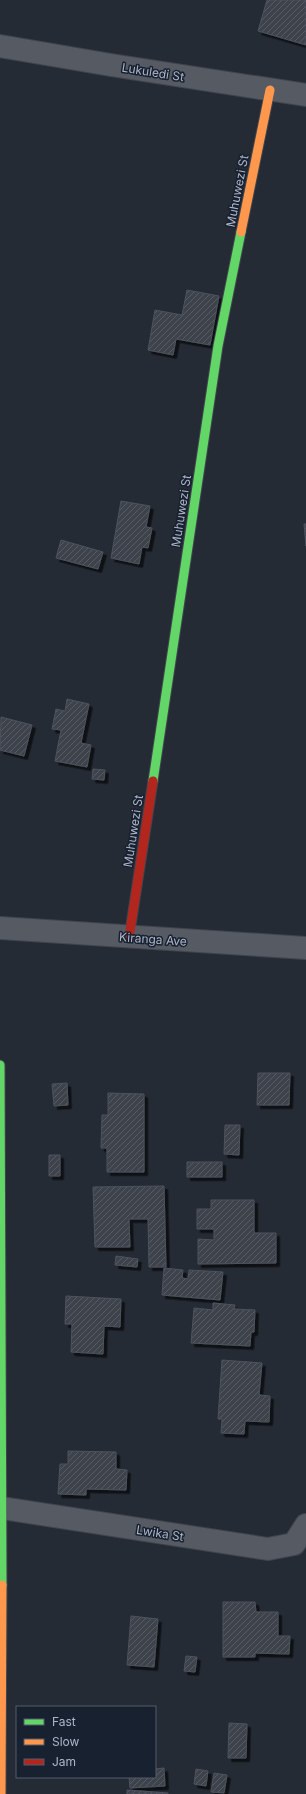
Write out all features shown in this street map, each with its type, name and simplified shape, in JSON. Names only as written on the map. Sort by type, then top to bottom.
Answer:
[{"type":"street","name":"Lukuledi St","points":[[0,46],[270,90],[306,94]]},
{"type":"street","name":"Muhuwezi St","points":[[129,938],[218,346],[270,90]]},
{"type":"street","name":"Kiranga Ave","points":[[0,928],[129,938],[306,948]]},
{"type":"street","points":[[0,1064],[2,1508],[1,1794]]},
{"type":"street","name":"Lwika St","points":[[2,1508],[268,1550],[294,1544],[306,1525]]},
{"type":"building","points":[[267,0],[306,0],[306,45],[258,31]]},
{"type":"building","points":[[187,290],[219,296],[210,345],[176,339],[173,355],[148,350],[155,310],[182,315]]},
{"type":"building","points":[[121,501],[150,506],[146,527],[152,528],[148,548],[142,547],[139,564],[111,558]]},
{"type":"building","points":[[304,524],[306,524],[306,546]]},
{"type":"building","points":[[61,540],[103,552],[98,569],[56,558]]},
{"type":"building","points":[[67,699],[89,704],[81,743],[91,745],[87,767],[55,761],[61,730],[52,729],[56,709],[65,711]]},
{"type":"building","points":[[1,717],[32,725],[24,756],[0,750]]},
{"type":"building","points":[[93,769],[105,770],[104,780],[92,779]]},
{"type":"building","points":[[258,1073],[290,1073],[289,1105],[257,1105]]},
{"type":"building","points":[[67,1083],[68,1105],[54,1106],[52,1084]]},
{"type":"building","points":[[108,1093],[144,1094],[144,1172],[107,1172],[107,1148],[101,1148],[102,1115],[108,1115]]},
{"type":"building","points":[[225,1125],[240,1125],[239,1155],[224,1154]]},
{"type":"building","points":[[49,1155],[60,1155],[60,1176],[49,1176]]},
{"type":"building","points":[[187,1162],[222,1162],[222,1177],[187,1177]]},
{"type":"building","points":[[164,1186],[166,1267],[149,1267],[148,1219],[129,1219],[130,1247],[95,1247],[93,1187]]},
{"type":"building","points":[[211,1200],[254,1200],[254,1233],[276,1233],[276,1263],[198,1264],[198,1239],[214,1240],[214,1229],[197,1229],[197,1209],[211,1209]]},
{"type":"building","points":[[116,1256],[138,1259],[137,1267],[115,1265]]},
{"type":"building","points":[[164,1268],[183,1270],[182,1278],[188,1279],[189,1270],[223,1272],[220,1300],[162,1295]]},
{"type":"building","points":[[66,1296],[121,1299],[120,1327],[104,1326],[103,1354],[71,1352],[72,1324],[65,1324]]},
{"type":"building","points":[[213,1303],[235,1305],[234,1309],[255,1310],[254,1332],[251,1332],[250,1346],[191,1343],[194,1308],[213,1310]]},
{"type":"building","points":[[222,1360],[262,1363],[259,1395],[270,1396],[269,1422],[245,1421],[244,1434],[221,1433],[222,1419],[218,1419]]},
{"type":"building","points":[[68,1451],[116,1452],[116,1469],[127,1470],[126,1490],[86,1489],[86,1495],[58,1494],[60,1464],[68,1464]]},
{"type":"building","points":[[223,1602],[255,1602],[256,1612],[278,1612],[278,1636],[290,1636],[289,1654],[255,1653],[255,1657],[223,1657]]},
{"type":"building","points":[[131,1616],[158,1619],[154,1667],[127,1665]]},
{"type":"building","points":[[186,1656],[197,1657],[195,1672],[184,1671]]},
{"type":"building","points":[[229,1723],[247,1724],[246,1758],[228,1758]]},
{"type":"building","points":[[164,1768],[165,1786],[130,1788],[129,1778],[156,1778],[156,1769]]},
{"type":"building","points":[[196,1769],[208,1771],[206,1786],[194,1784]]},
{"type":"building","points":[[214,1773],[227,1775],[224,1793],[211,1792]]},
{"type":"building","points":[[127,1790],[168,1793],[168,1794],[127,1794]]},
{"type":"traffic: fast","points":[[153,781],[218,346],[241,232]]},
{"type":"traffic: fast","points":[[0,1065],[2,1585]]},
{"type":"traffic: slow","points":[[241,232],[270,90]]},
{"type":"traffic: slow","points":[[1,1794],[2,1585]]},
{"type":"traffic: jam","points":[[129,938],[153,781]]}]
